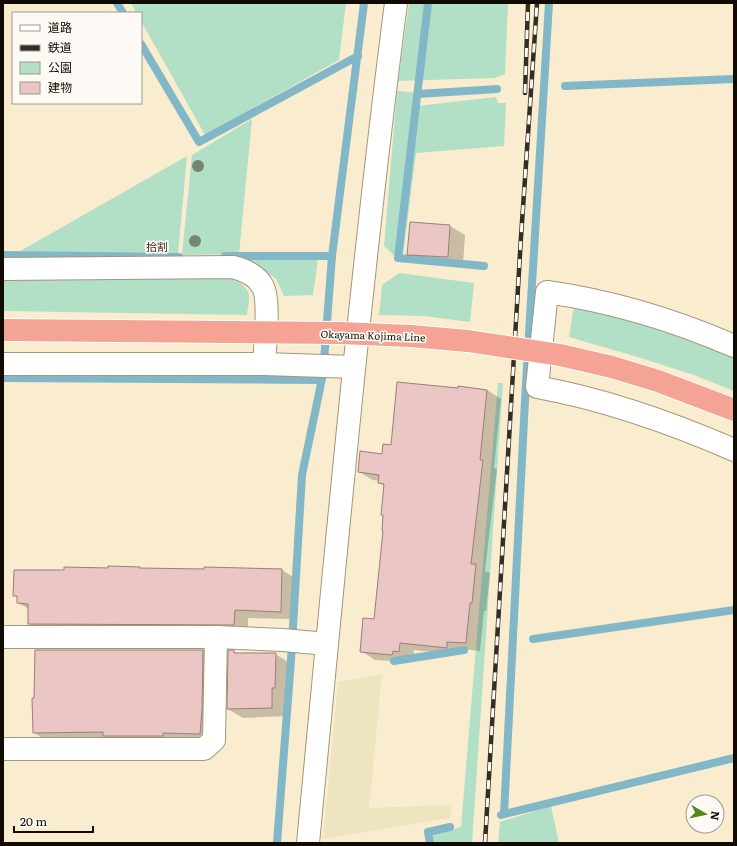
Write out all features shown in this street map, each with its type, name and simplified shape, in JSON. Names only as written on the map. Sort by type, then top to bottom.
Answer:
[{"type":"main road","name":"Okayama Kojima Line","points":[[3,330],[340,333],[411,336],[468,341],[560,355],[612,367],[658,381],[734,410]]},
{"type":"street","points":[[308,843],[327,644],[345,366],[396,3]]},
{"type":"street","points":[[3,269],[233,267],[247,271],[263,285],[267,296],[264,364]]},
{"type":"street","points":[[734,346],[642,312],[577,296],[547,292],[537,387],[567,392],[686,430],[734,450]]},
{"type":"street","points":[[3,364],[264,364],[345,366]]},
{"type":"street","points":[[3,637],[216,637],[306,641],[327,644]]},
{"type":"street","points":[[3,749],[204,749],[214,740],[216,637]]},
{"type":"green space","points":[[131,3],[346,3],[339,60],[205,135],[142,23],[142,12],[136,12]]},
{"type":"green space","points":[[409,3],[508,3],[505,74],[494,78],[398,81]]},
{"type":"green space","points":[[397,91],[418,93],[417,106],[496,97],[498,103],[506,103],[504,146],[416,153],[402,263],[384,246]]},
{"type":"green space","points":[[252,119],[239,254],[182,255],[192,155]]},
{"type":"green space","points":[[187,156],[178,254],[21,254],[22,250]]},
{"type":"green space","points":[[248,259],[318,259],[313,295],[284,296],[276,279]]},
{"type":"green space","points":[[399,273],[474,283],[470,322],[424,316],[379,315],[382,285]]},
{"type":"green space","points":[[11,275],[234,278],[247,290],[249,294],[249,302],[247,315],[3,311],[3,278]]},
{"type":"green space","points":[[574,306],[651,324],[734,357],[734,391],[694,375],[569,337]]},
{"type":"green space","points":[[498,383],[503,383],[472,843],[432,843],[431,835],[461,827]]},
{"type":"green space","points":[[551,806],[559,843],[498,843],[500,822]]},
{"type":"sand","points":[[382,674],[369,808],[452,805],[450,818],[323,839],[338,682]]},
{"type":"building","points":[[410,222],[450,225],[448,257],[407,255]]},
{"type":"building","points":[[397,382],[458,388],[458,386],[487,390],[480,460],[483,460],[471,564],[476,564],[466,643],[447,642],[447,648],[400,643],[399,652],[393,651],[392,655],[360,652],[363,618],[374,619],[383,531],[383,515],[381,515],[384,484],[378,483],[379,475],[358,472],[360,451],[382,454],[383,444],[391,445]]},
{"type":"building","points":[[108,566],[140,567],[139,568],[204,569],[204,567],[282,569],[281,612],[235,610],[234,625],[28,624],[28,604],[17,603],[17,596],[13,596],[14,570],[64,570],[64,567],[108,568]]},
{"type":"building","points":[[35,650],[203,650],[200,734],[163,733],[163,736],[103,736],[103,732],[33,733],[32,698],[34,698]]},
{"type":"building","points":[[228,650],[234,650],[234,653],[276,653],[275,688],[272,688],[272,708],[227,709]]},
{"type":"waterway","points":[[117,3],[122,12]]},
{"type":"waterway","points":[[277,843],[291,660],[302,475],[323,374],[332,256],[364,3]]},
{"type":"waterway","points":[[428,3],[398,258],[484,266]]},
{"type":"waterway","points":[[501,815],[504,814],[525,400],[549,3]]},
{"type":"waterway","points":[[142,46],[199,142],[358,56]]},
{"type":"waterway","points":[[565,86],[734,79]]},
{"type":"waterway","points":[[418,94],[497,89]]},
{"type":"waterway","points":[[3,255],[179,257]]},
{"type":"waterway","points":[[225,256],[332,256]]},
{"type":"waterway","points":[[3,378],[321,380]]},
{"type":"waterway","points":[[533,639],[734,610]]},
{"type":"waterway","points":[[394,661],[464,650]]},
{"type":"waterway","points":[[504,814],[734,758]]},
{"type":"waterway","points":[[430,843],[428,832],[450,827]]},
{"type":"railway","points":[[525,93],[528,3]]},
{"type":"railway","points":[[485,843],[521,237],[537,3]]},
{"type":"district","name":"拾割","points":[[157,246]]}]
